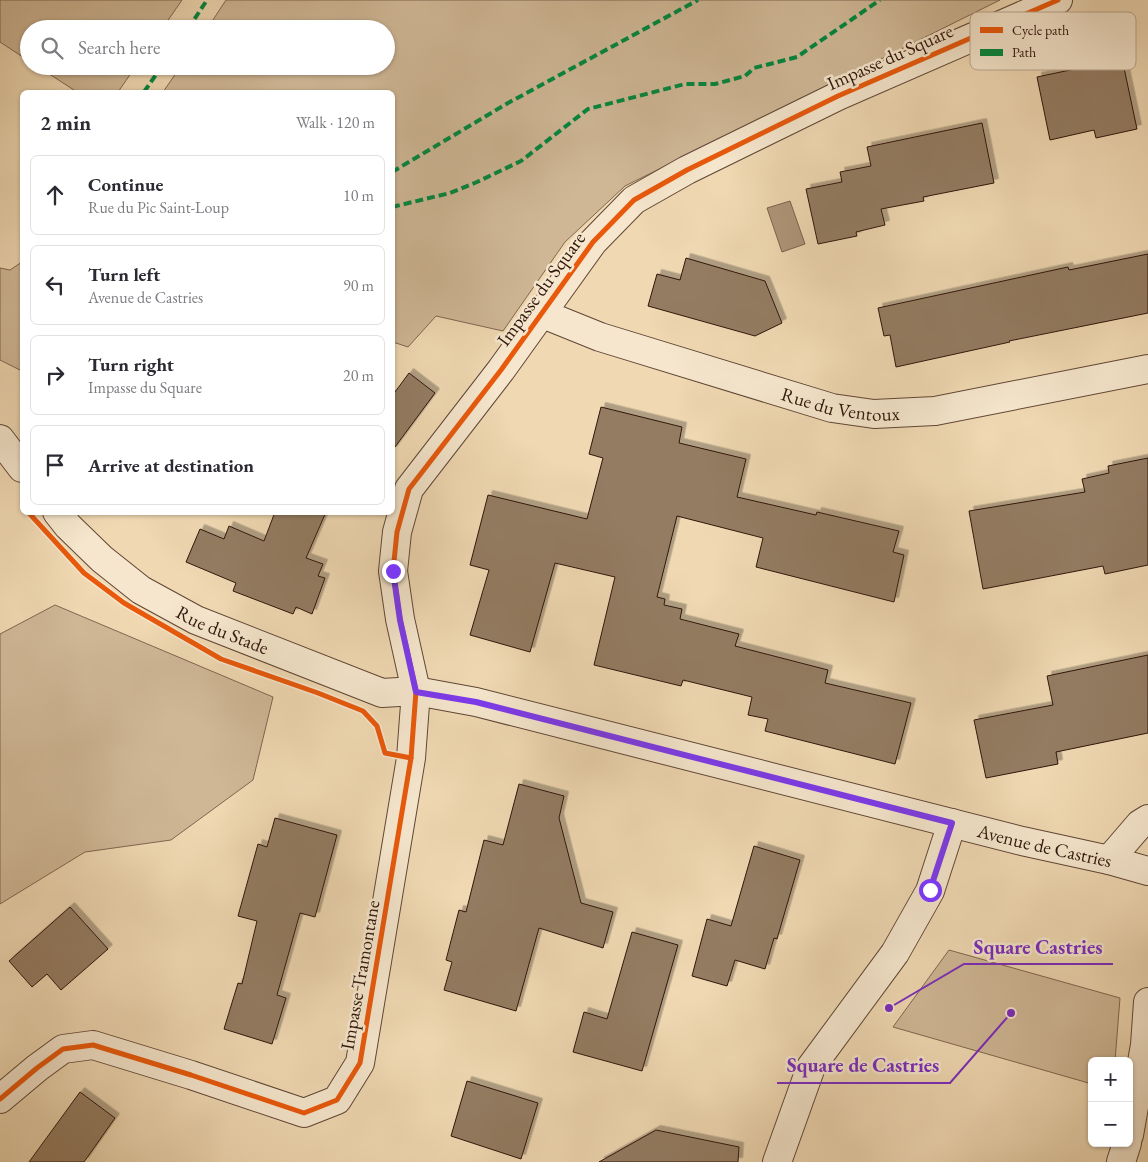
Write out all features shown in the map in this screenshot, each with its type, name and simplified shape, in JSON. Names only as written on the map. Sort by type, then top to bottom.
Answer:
[{"type":"street","name":"Impasse du Square","points":[[1030,12],[1058,0]]},
{"type":"street","name":"Impasse du Square","points":[[416,692],[400,620],[393,571],[397,532],[409,489],[543,314],[593,242],[634,200],[688,170],[838,96],[970,38]]},
{"type":"street","name":"Rue du Ventoux","points":[[543,314],[600,337],[832,408],[874,414],[934,412],[1148,369]]},
{"type":"street","points":[[0,439],[20,465]]},
{"type":"street","name":"Rue du Stade","points":[[59,515],[102,560],[141,590],[196,620],[382,693],[416,692]]},
{"type":"street","name":"Avenue de Castries","points":[[416,692],[476,702],[1022,841],[1109,860],[1148,871]]},
{"type":"street","name":"Impasse Tramontane","points":[[0,1099],[36,1068],[62,1049],[93,1045],[191,1075],[304,1114],[337,1100],[360,1063],[411,758],[416,692]]},
{"type":"street","points":[[1109,860],[1140,824],[1148,819]]},
{"type":"street","points":[[777,1162],[811,1067],[895,953],[930,890],[952,823]]},
{"type":"street","points":[[1133,1111],[1144,1045],[1148,1002]]},
{"type":"street","points":[[1121,1162],[1126,1147]]},
{"type":"shaded area","points":[[0,0],[182,0],[168,20],[20,20],[20,55],[0,42]]},
{"type":"shaded area","points":[[226,0],[1000,0],[976,12],[970,12],[970,15],[625,186],[565,242],[503,331],[436,316],[408,347],[395,343],[395,90],[164,90],[175,75],[395,75],[395,20],[213,20]]},
{"type":"shaded area","points":[[51,75],[130,75],[119,90],[74,90]]},
{"type":"shaded area","points":[[790,201],[805,244],[782,252],[767,208]]},
{"type":"shaded area","points":[[20,263],[20,370],[0,360],[0,268],[10,270]]},
{"type":"shaded area","points":[[55,605],[273,697],[253,780],[171,840],[85,852],[0,904],[0,634]]},
{"type":"shaded area","points":[[949,950],[1120,998],[1115,1057],[1088,1057],[1088,1083],[893,1027]]},
{"type":"building","points":[[1070,70],[1124,70],[1137,129],[1096,138],[1094,130],[1050,140],[1037,77]]},
{"type":"building","points":[[982,123],[994,183],[923,197],[924,201],[881,209],[885,225],[856,232],[857,236],[818,244],[806,189],[842,182],[840,172],[871,166],[867,147]]},
{"type":"building","points":[[1148,254],[1148,313],[1009,341],[896,367],[890,335],[884,336],[878,308],[1068,267],[1069,270]]},
{"type":"building","points":[[686,258],[765,281],[782,323],[755,336],[648,306],[657,274],[680,280]]},
{"type":"building","points":[[409,373],[435,393],[395,447],[395,392]]},
{"type":"building","points":[[601,407],[682,427],[679,443],[746,459],[737,497],[816,515],[817,512],[899,531],[893,552],[904,555],[894,602],[756,567],[763,538],[677,516],[657,597],[665,599],[664,605],[682,609],[680,619],[739,634],[735,646],[828,670],[825,683],[911,703],[895,764],[765,731],[768,719],[748,715],[752,697],[683,680],[681,686],[594,665],[615,577],[555,563],[530,652],[470,635],[489,570],[470,565],[488,495],[587,519],[603,458],[589,454]]},
{"type":"building","points":[[1148,458],[1148,565],[1105,574],[1103,566],[983,589],[969,511],[1085,492],[1082,479],[1109,473],[1108,466]]},
{"type":"building","points":[[274,515],[325,515],[306,558],[323,564],[318,576],[325,578],[312,614],[296,607],[293,614],[233,591],[236,583],[186,562],[200,529],[224,539],[229,526],[264,541]]},
{"type":"building","points":[[1148,655],[1148,733],[1056,752],[1058,764],[986,778],[974,720],[1053,705],[1047,676]]},
{"type":"building","points":[[519,784],[564,796],[559,818],[581,903],[613,912],[603,948],[539,928],[516,1011],[444,990],[452,962],[446,960],[459,910],[466,912],[484,840],[503,845]]},
{"type":"building","points":[[275,818],[337,835],[315,917],[300,913],[277,995],[286,998],[272,1044],[224,1029],[238,983],[242,984],[257,921],[238,916],[258,844],[267,847]]},
{"type":"building","points":[[754,846],[800,860],[777,939],[774,938],[765,969],[735,960],[727,986],[692,976],[707,919],[731,926]]},
{"type":"building","points":[[70,907],[108,949],[61,990],[47,974],[32,987],[9,961]]},
{"type":"building","points":[[632,932],[678,945],[642,1071],[573,1052],[584,1012],[607,1019]]},
{"type":"building","points":[[467,1081],[538,1103],[521,1159],[451,1136]]},
{"type":"building","points":[[80,1092],[115,1118],[84,1162],[29,1162]]},
{"type":"building","points":[[656,1130],[739,1147],[738,1162],[599,1162]]},
{"type":"marked path","points":[[194,20],[207,0]]},
{"type":"marked path","points":[[395,170],[508,103],[698,0]]},
{"type":"marked path","points":[[395,206],[450,193],[521,161],[588,109],[685,84],[715,84],[745,76],[754,68],[797,57],[880,0]]},
{"type":"marked path","points":[[145,90],[156,75]]},
{"type":"cycle path","points":[[1030,12],[1058,0]]},
{"type":"cycle path","points":[[0,1099],[63,1049],[93,1045],[191,1075],[304,1113],[337,1100],[360,1063],[411,758],[416,691],[400,619],[393,571],[397,532],[409,489],[501,370],[593,242],[634,200],[687,170],[838,96],[970,38]]},
{"type":"cycle path","points":[[31,515],[84,573],[124,603],[221,659],[363,711],[377,726],[385,753],[411,758]]},
{"type":"place","name":"Square Castries","points":[[889,1008]]},
{"type":"place","name":"Square de Castries","points":[[1011,1013]]},
{"type":"route","points":[[393,571],[400,620],[416,692],[476,702],[952,823],[930,890]]}]
